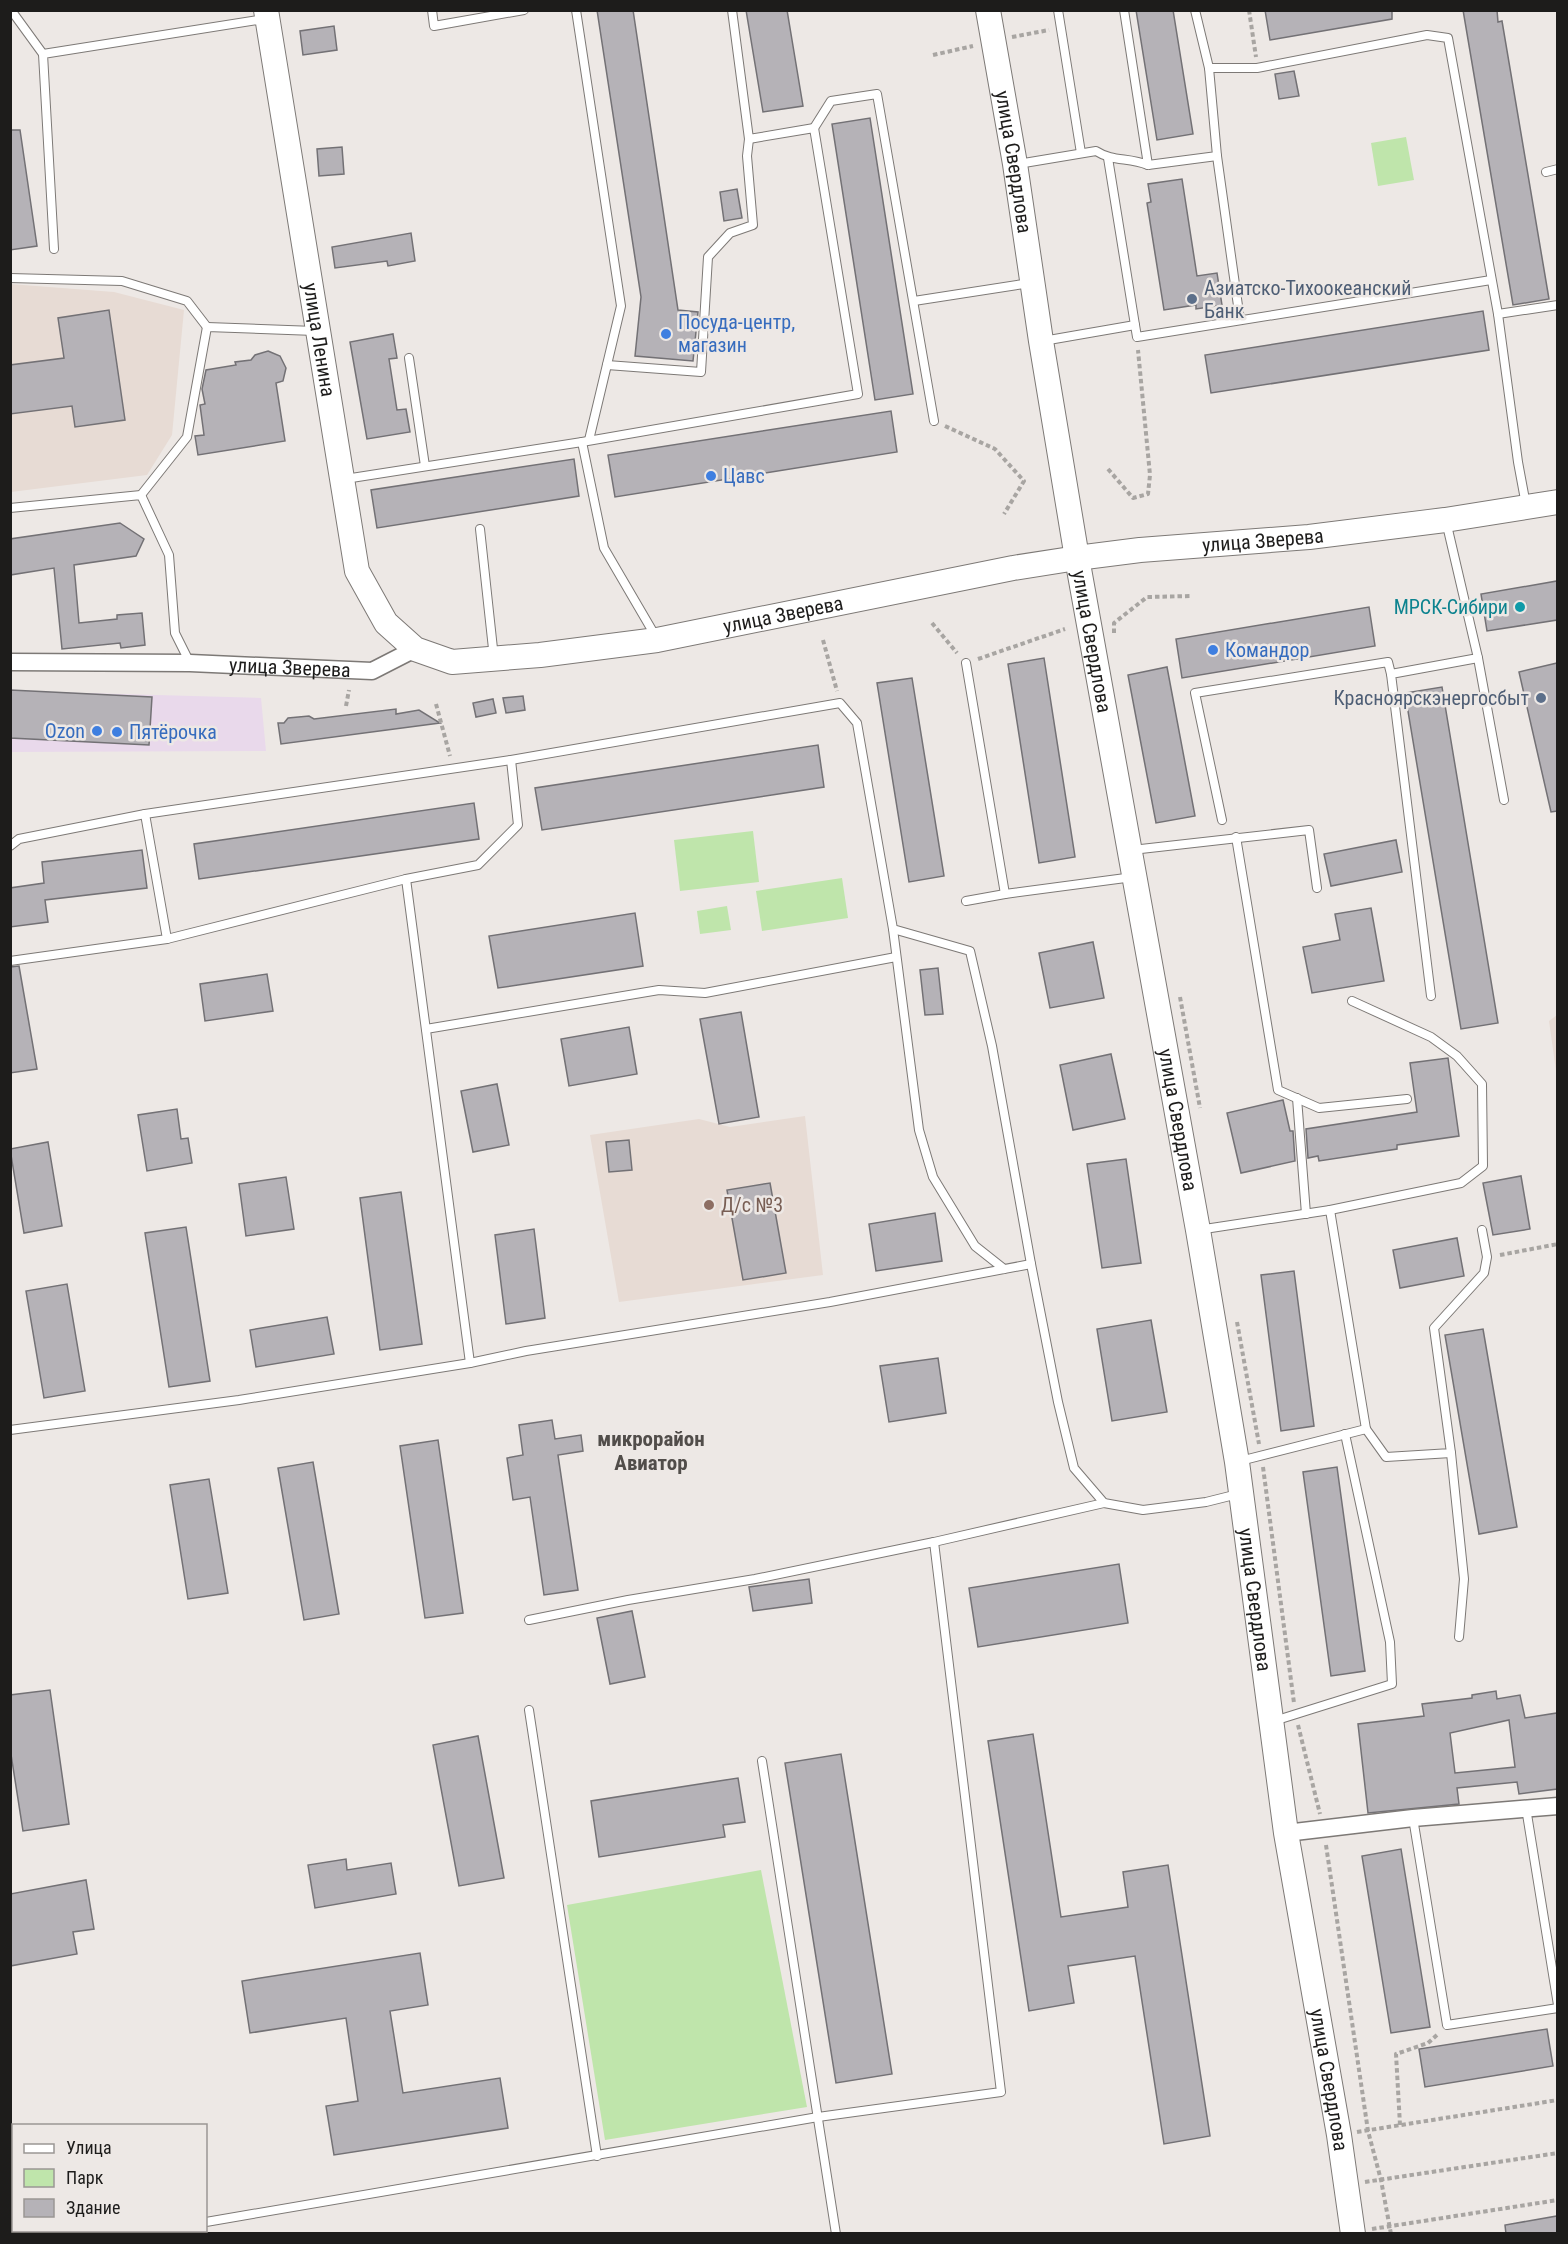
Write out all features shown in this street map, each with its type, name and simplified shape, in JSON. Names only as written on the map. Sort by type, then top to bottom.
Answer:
[{"type":"main road","name":"улица Свердлова","points":[[988,10],[1015,164],[1041,341],[1077,558],[1198,1230],[1237,1462],[1286,1833],[1339,2135],[1353,2233]]},
{"type":"main road","name":"улица Ленина","points":[[267,15],[357,571],[386,623],[415,650]]},
{"type":"main road","name":"улица Зверева","points":[[415,650],[452,662],[540,655],[657,640],[1013,568],[1077,558],[1309,537],[1446,520],[1557,502]]},
{"type":"street","name":"улица Зверева","points":[[10,662],[190,663],[372,671],[415,650]]},
{"type":"street","points":[[1286,1833],[1413,1818],[1557,1806]]},
{"type":"lane","points":[[11,10],[43,54],[54,249]]},
{"type":"lane","points":[[432,10],[434,26],[524,10]]},
{"type":"lane","points":[[576,10],[621,306],[586,441],[604,548],[657,640]]},
{"type":"lane","points":[[607,365],[702,372],[708,257],[730,233],[753,225],[747,156],[749,139],[732,10]]},
{"type":"lane","points":[[1058,10],[1081,153]]},
{"type":"lane","points":[[1124,10],[1148,165]]},
{"type":"lane","points":[[1196,10],[1209,68],[1217,156],[1240,320]]},
{"type":"lane","points":[[43,54],[267,15]]},
{"type":"lane","points":[[1209,68],[1257,68],[1428,34],[1448,38],[1498,314],[1518,462],[1527,508]]},
{"type":"lane","points":[[342,479],[586,441],[858,394],[814,128],[831,101],[877,94],[934,421]]},
{"type":"lane","points":[[749,139],[814,128]]},
{"type":"lane","points":[[1015,164],[1096,151],[1108,158],[1132,159],[1148,165],[1217,156]]},
{"type":"lane","points":[[1108,158],[1137,337],[1491,280]]},
{"type":"lane","points":[[1546,172],[1557,169]]},
{"type":"lane","points":[[10,278],[122,280],[187,301],[207,327],[187,437],[141,495],[10,508]]},
{"type":"lane","points":[[914,301],[1032,283]]},
{"type":"lane","points":[[1498,314],[1557,305]]},
{"type":"lane","points":[[1041,341],[1135,325]]},
{"type":"lane","points":[[207,327],[319,331]]},
{"type":"lane","points":[[409,358],[425,466]]},
{"type":"lane","points":[[141,495],[169,555],[175,633],[190,663]]},
{"type":"lane","points":[[1446,520],[1478,658],[1504,800]]},
{"type":"lane","points":[[480,529],[494,658]]},
{"type":"lane","points":[[1391,674],[1478,658]]},
{"type":"lane","points":[[1222,820],[1195,693],[1388,662],[1431,996]]},
{"type":"lane","points":[[966,663],[1005,894]]},
{"type":"lane","points":[[10,846],[19,839],[145,814],[511,760],[840,703],[857,723],[893,929],[919,1130],[933,1177],[975,1246],[1004,1269]]},
{"type":"lane","points":[[10,961],[167,939],[406,879],[478,865],[518,825],[511,760]]},
{"type":"lane","points":[[145,814],[167,939]]},
{"type":"lane","points":[[1128,850],[1309,830],[1317,888]]},
{"type":"lane","points":[[1236,837],[1278,1090],[1319,1108],[1407,1099]]},
{"type":"lane","points":[[966,902],[1005,894],[1133,876]]},
{"type":"lane","points":[[406,879],[470,1363]]},
{"type":"lane","points":[[893,929],[970,951],[992,1046],[1058,1402],[1074,1468],[1104,1503]]},
{"type":"lane","points":[[426,1029],[659,990],[705,993],[896,957]]},
{"type":"lane","points":[[1198,1230],[1330,1210],[1461,1183],[1483,1167],[1482,1084],[1457,1056],[1431,1037],[1352,1001]]},
{"type":"lane","points":[[1296,1098],[1306,1214]]},
{"type":"lane","points":[[1330,1210],[1366,1429],[1386,1457],[1450,1453]]},
{"type":"lane","points":[[1459,1637],[1464,1579],[1434,1329],[1484,1274],[1487,1257],[1482,1230]]},
{"type":"lane","points":[[10,1430],[239,1400],[470,1363],[526,1351],[830,1302],[1031,1263]]},
{"type":"lane","points":[[1237,1462],[1366,1429]]},
{"type":"lane","points":[[1273,1721],[1392,1684],[1390,1642],[1345,1434]]},
{"type":"lane","points":[[530,1620],[628,1600],[755,1579],[934,1542],[1104,1503],[1143,1510],[1206,1502],[1241,1494]]},
{"type":"lane","points":[[207,2222],[818,2117],[1001,2092],[934,1542]]},
{"type":"lane","points":[[529,1710],[597,2156]]},
{"type":"lane","points":[[762,1761],[836,2234]]},
{"type":"lane","points":[[1413,1818],[1447,2025],[1557,2006],[1526,1808]]},
{"type":"path","points":[[1249,10],[1257,68]]},
{"type":"path","points":[[1108,469],[1133,498],[1148,494],[1150,475],[1137,337]]},
{"type":"path","points":[[934,421],[995,449],[1024,481],[1004,514]]},
{"type":"path","points":[[1114,644],[1114,624],[1147,597],[1191,596]]},
{"type":"path","points":[[932,623],[966,663],[1065,629]]},
{"type":"path","points":[[823,640],[840,703]]},
{"type":"path","points":[[346,706],[349,690]]},
{"type":"path","points":[[436,704],[453,768]]},
{"type":"path","points":[[1487,1257],[1557,1244]]},
{"type":"path","points":[[1400,2126],[1396,2054],[1428,2043],[1447,2025]]},
{"type":"path","points":[[1339,2135],[1557,2100]]},
{"type":"path","points":[[1347,2185],[1557,2153]]},
{"type":"path","points":[[1353,2233],[1557,2200]]},
{"type":"shaded area","points":[[10,284],[114,292],[184,310],[172,435],[147,475],[11,492]]},
{"type":"shaded area","points":[[11,691],[261,698],[266,751],[11,752]]},
{"type":"shaded area","points":[[1557,1015],[1557,1078],[1549,1021]]},
{"type":"shaded area","name":"Д/с №3","points":[[805,1116],[823,1275],[619,1302],[590,1135],[699,1119],[730,1127]]},
{"type":"green space","points":[[1406,137],[1414,180],[1378,186],[1371,143]]},
{"type":"green space","points":[[753,831],[759,882],[680,891],[674,840]]},
{"type":"green space","points":[[842,878],[848,918],[762,931],[756,891]]},
{"type":"green space","points":[[727,906],[731,930],[700,934],[697,911]]},
{"type":"green space","points":[[761,1870],[807,2107],[605,2140],[567,1905]]},
{"type":"building","points":[[597,10],[633,10],[678,310],[698,312],[693,361],[635,356],[641,297]]},
{"type":"building","points":[[746,10],[787,10],[803,106],[763,112]]},
{"type":"building","points":[[1136,10],[1173,10],[1193,134],[1157,140]]},
{"type":"building","points":[[1265,10],[1392,10],[1392,19],[1270,40]]},
{"type":"building","points":[[1463,10],[1497,10],[1498,22],[1502,21],[1549,299],[1513,305]]},
{"type":"building","points":[[334,26],[337,50],[303,55],[300,31]]},
{"type":"building","points":[[1294,71],[1299,96],[1279,99],[1275,74]]},
{"type":"building","points":[[870,118],[913,394],[875,400],[832,124]]},
{"type":"building","points":[[10,130],[20,130],[37,246],[10,250]]},
{"type":"building","points":[[342,147],[344,174],[319,176],[317,149]]},
{"type":"building","points":[[1182,179],[1197,276],[1217,273],[1222,305],[1196,309],[1196,305],[1164,310],[1147,203],[1151,202],[1148,184]]},
{"type":"building","points":[[737,189],[742,218],[724,221],[720,192]]},
{"type":"building","points":[[411,233],[415,261],[388,266],[387,261],[335,268],[332,247]]},
{"type":"building","points":[[109,310],[125,420],[75,427],[72,406],[10,414],[10,365],[64,358],[58,318]]},
{"type":"building","points":[[1483,311],[1489,350],[1211,393],[1205,355]]},
{"type":"building","points":[[393,334],[397,358],[389,359],[397,410],[406,409],[410,432],[367,439],[350,342]]},
{"type":"building","points":[[268,351],[280,356],[286,368],[283,381],[276,383],[285,441],[198,455],[195,436],[204,435],[200,405],[205,404],[202,389],[206,370],[236,365],[235,362],[251,360],[255,355]]},
{"type":"building","points":[[891,411],[897,452],[615,497],[608,455]]},
{"type":"building","points":[[574,459],[579,496],[377,528],[371,490]]},
{"type":"building","points":[[120,523],[144,539],[136,556],[74,565],[79,623],[117,619],[117,615],[142,613],[145,645],[121,648],[120,643],[62,649],[54,568],[10,575],[10,539]]},
{"type":"building","name":"МРСК-Сибири","points":[[1557,581],[1557,620],[1487,631],[1481,594]]},
{"type":"building","points":[[1369,607],[1375,646],[1182,678],[1176,639]]},
{"type":"building","points":[[1044,658],[1075,857],[1039,863],[1008,664]]},
{"type":"building","points":[[1557,663],[1557,811],[1551,812],[1519,672]]},
{"type":"building","points":[[1167,667],[1195,816],[1156,823],[1128,675]]},
{"type":"building","points":[[912,678],[944,876],[909,882],[877,683]]},
{"type":"building","points":[[1442,687],[1498,1023],[1461,1029],[1405,693]]},
{"type":"building","points":[[10,690],[152,697],[149,745],[10,738]]},
{"type":"building","points":[[523,696],[525,710],[506,713],[503,698]]},
{"type":"building","points":[[493,699],[496,713],[476,717],[473,703]]},
{"type":"building","points":[[396,709],[396,714],[419,710],[440,723],[281,744],[278,723],[284,723],[288,718],[309,716],[314,719]]},
{"type":"building","points":[[818,745],[824,787],[542,830],[535,788]]},
{"type":"building","points":[[474,803],[479,839],[199,879],[194,844]]},
{"type":"building","points":[[1396,840],[1402,872],[1331,886],[1324,854]]},
{"type":"building","points":[[142,850],[147,888],[45,900],[48,922],[10,927],[10,888],[44,883],[42,862]]},
{"type":"building","points":[[1371,908],[1384,981],[1312,993],[1303,947],[1340,940],[1335,914]]},
{"type":"building","points":[[635,913],[643,966],[498,988],[489,936]]},
{"type":"building","points":[[1093,942],[1104,998],[1050,1008],[1039,953]]},
{"type":"building","points":[[19,966],[37,1069],[10,1073],[10,967]]},
{"type":"building","points":[[938,968],[943,1014],[925,1015],[920,970]]},
{"type":"building","points":[[267,974],[273,1011],[205,1021],[200,984]]},
{"type":"building","points":[[741,1012],[759,1117],[719,1124],[700,1019]]},
{"type":"building","points":[[629,1027],[637,1074],[569,1086],[561,1039]]},
{"type":"building","points":[[1111,1054],[1125,1119],[1073,1130],[1060,1065]]},
{"type":"building","points":[[1448,1058],[1459,1136],[1397,1145],[1397,1149],[1319,1161],[1318,1156],[1308,1158],[1306,1129],[1417,1112],[1410,1063]]},
{"type":"building","points":[[497,1084],[509,1145],[473,1152],[461,1091]]},
{"type":"building","points":[[1283,1100],[1290,1131],[1293,1131],[1295,1161],[1241,1173],[1227,1113]]},
{"type":"building","points":[[177,1109],[181,1139],[188,1138],[192,1163],[147,1171],[138,1115]]},
{"type":"building","points":[[629,1140],[632,1170],[609,1172],[606,1142]]},
{"type":"building","points":[[48,1142],[62,1226],[24,1233],[10,1149]]},
{"type":"building","points":[[1126,1159],[1141,1263],[1102,1268],[1087,1164]]},
{"type":"building","points":[[1521,1176],[1530,1229],[1493,1235],[1483,1183]]},
{"type":"building","points":[[286,1177],[294,1229],[246,1236],[239,1184]]},
{"type":"building","points":[[770,1183],[786,1273],[743,1280],[727,1190]]},
{"type":"building","points":[[401,1192],[422,1344],[380,1350],[360,1198]]},
{"type":"building","points":[[935,1213],[942,1261],[876,1271],[869,1224]]},
{"type":"building","points":[[186,1227],[210,1381],[169,1387],[145,1233]]},
{"type":"building","points":[[534,1229],[545,1318],[506,1324],[495,1235]]},
{"type":"building","points":[[1457,1238],[1464,1276],[1400,1288],[1393,1250]]},
{"type":"building","points":[[1294,1271],[1314,1426],[1281,1431],[1261,1275]]},
{"type":"building","points":[[67,1284],[85,1391],[44,1398],[26,1291]]},
{"type":"building","points":[[327,1317],[334,1354],[256,1367],[250,1330]]},
{"type":"building","points":[[1151,1320],[1167,1412],[1112,1421],[1097,1329]]},
{"type":"building","points":[[1483,1329],[1517,1527],[1479,1534],[1445,1335]]},
{"type":"building","points":[[938,1358],[946,1413],[889,1422],[880,1366]]},
{"type":"building","points":[[552,1420],[555,1439],[581,1435],[583,1451],[558,1455],[578,1590],[544,1595],[530,1497],[513,1500],[507,1458],[523,1455],[519,1425]]},
{"type":"building","points":[[438,1440],[463,1613],[425,1618],[400,1446]]},
{"type":"building","points":[[313,1462],[339,1614],[304,1620],[278,1468]]},
{"type":"building","points":[[1337,1467],[1365,1671],[1331,1676],[1303,1472]]},
{"type":"building","points":[[209,1479],[228,1593],[188,1599],[170,1485]]},
{"type":"building","points":[[1119,1564],[1128,1623],[978,1647],[969,1588]]},
{"type":"building","points":[[809,1579],[812,1603],[753,1611],[749,1587]]},
{"type":"building","points":[[632,1611],[645,1677],[610,1684],[597,1618]]},
{"type":"building","points":[[50,1690],[69,1824],[23,1831],[10,1748],[10,1695]]},
{"type":"building","points":[[1496,1691],[1497,1699],[1520,1695],[1525,1718],[1557,1713],[1557,1789],[1519,1794],[1517,1782],[1457,1788],[1459,1804],[1368,1813],[1358,1724],[1424,1716],[1422,1704],[1472,1698],[1472,1695]],"holes":[[[1509,1720],[1515,1767],[1455,1773],[1450,1733]]]},
{"type":"building","points":[[1033,1734],[1061,1917],[1128,1907],[1123,1872],[1168,1865],[1210,2136],[1164,2144],[1135,1956],[1068,1966],[1074,2003],[1029,2011],[988,1741]]},
{"type":"building","points":[[478,1736],[504,1878],[459,1886],[433,1745]]},
{"type":"building","points":[[841,1754],[892,2074],[836,2083],[785,1763]]},
{"type":"building","points":[[738,1778],[745,1822],[723,1825],[725,1837],[599,1857],[591,1801]]},
{"type":"building","points":[[1401,1849],[1430,2027],[1391,2033],[1362,1856]]},
{"type":"building","points":[[346,1859],[347,1870],[391,1863],[396,1894],[315,1908],[308,1865]]},
{"type":"building","points":[[86,1880],[94,1929],[73,1932],[77,1954],[10,1966],[10,1894]]},
{"type":"building","points":[[420,1953],[428,2005],[390,2011],[403,2093],[500,2078],[508,2128],[334,2155],[326,2106],[358,2101],[346,2018],[250,2033],[242,1981]]},
{"type":"building","points":[[1547,2029],[1553,2066],[1425,2087],[1419,2049]]},
{"type":"building","points":[[1557,2216],[1557,2234],[1506,2234],[1505,2225]]},
{"type":"place","name":"Азиатско-Тихоокеанский Банк","points":[[1192,299]]},
{"type":"place","name":"Посуда-центр, магазин","points":[[666,334]]},
{"type":"place","name":"Цавс","points":[[711,476]]},
{"type":"place","name":"МРСК-Сибири","points":[[1520,607]]},
{"type":"place","name":"Командор","points":[[1213,650]]},
{"type":"place","name":"Красноярскэнергосбыт","points":[[1541,698]]},
{"type":"place","name":"Ozon","points":[[97,731]]},
{"type":"place","name":"Пятёрочка","points":[[117,732]]},
{"type":"place","name":"Д/с №3","points":[[709,1205]]},
{"type":"district","name":"микрорайон Авиатор","points":[[651,1451]]}]
